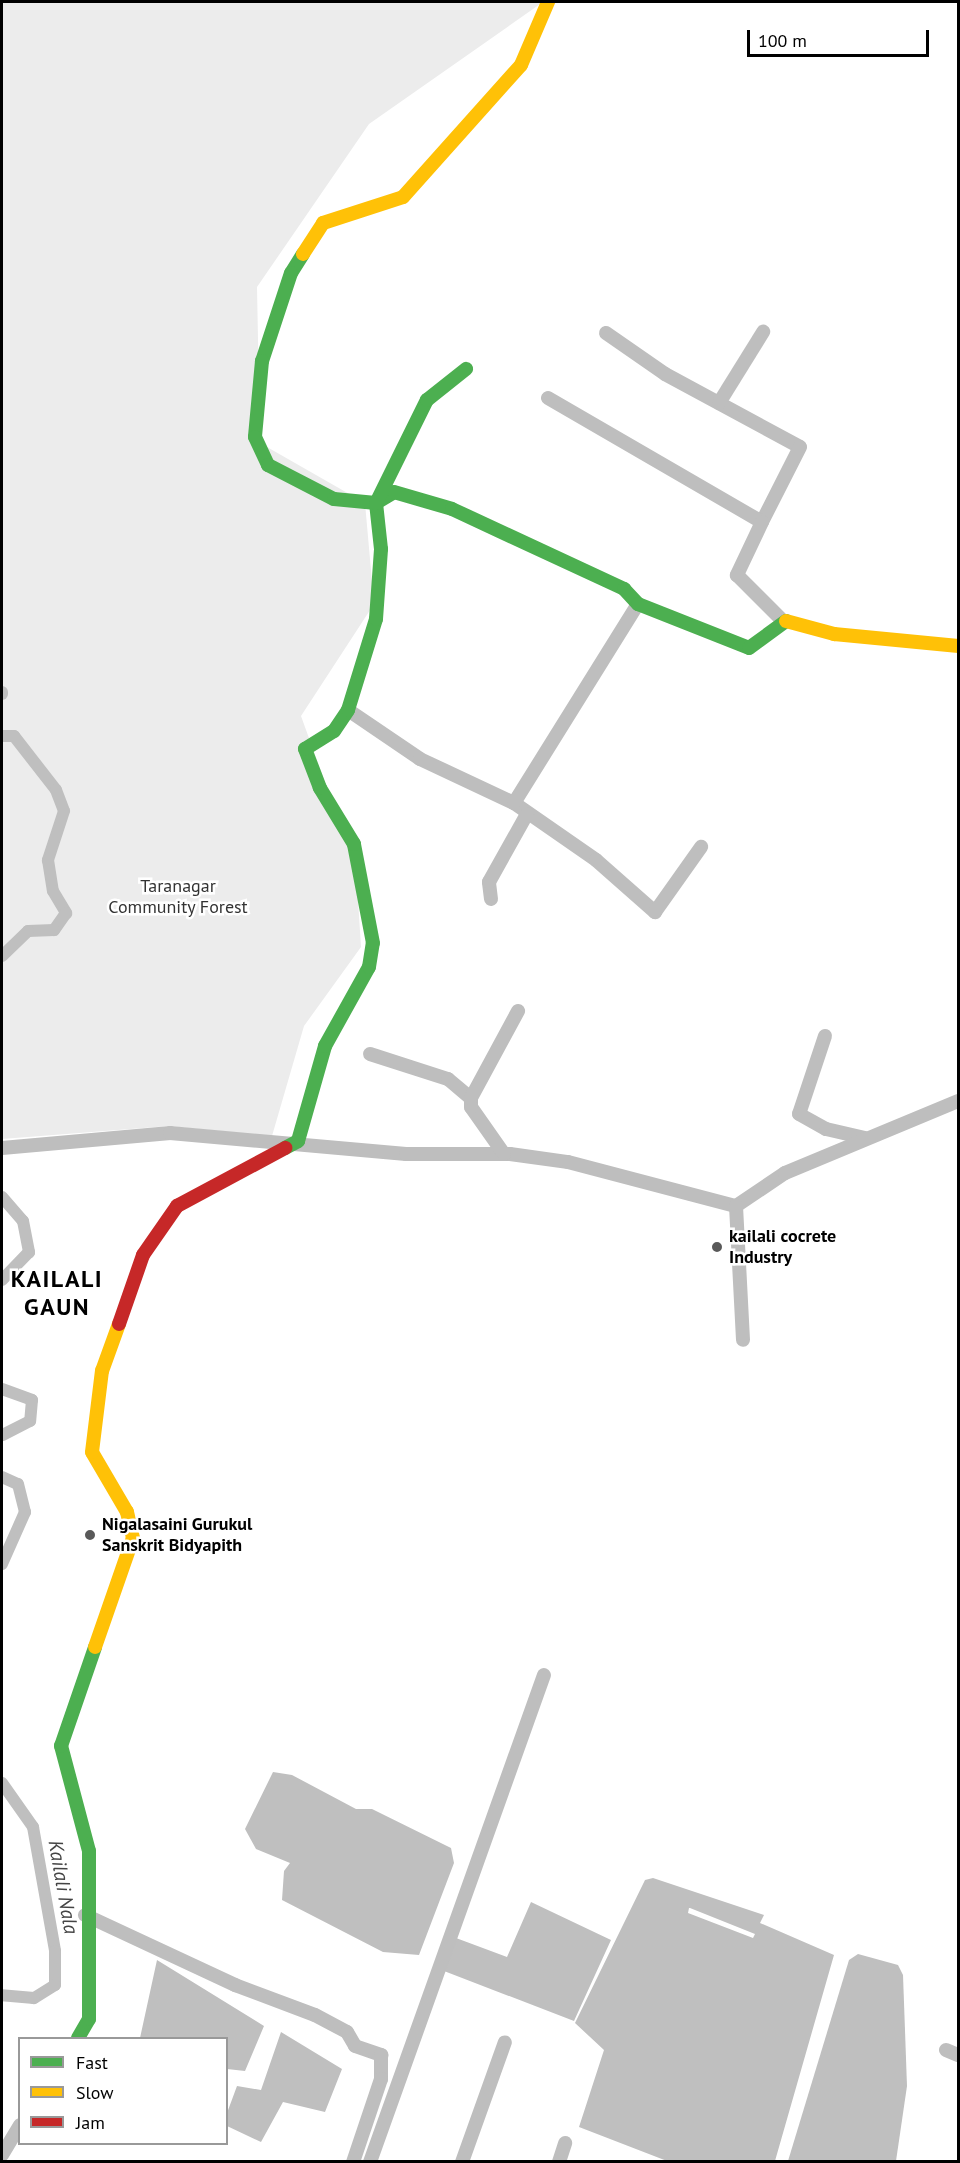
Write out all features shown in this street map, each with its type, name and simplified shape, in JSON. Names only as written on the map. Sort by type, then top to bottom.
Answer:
[{"type":"street","points":[[548,2],[520,65],[403,197],[323,223],[291,273],[270,323],[255,437],[268,465],[334,499],[376,503],[394,492],[452,509],[624,589],[638,604],[649,604],[749,648],[782,620]]},
{"type":"street","points":[[719,403],[762,332]]},
{"type":"street","points":[[606,333],[719,403],[801,447],[737,575],[782,620],[834,634],[958,646]]},
{"type":"street","points":[[79,2037],[89,2019],[85,1915],[89,1851],[61,1746],[133,1538],[127,1512],[92,1452],[102,1371],[143,1254],[177,1206],[298,1141],[325,1046],[369,967],[373,943],[354,844],[320,788],[305,749],[334,731],[348,710],[376,619],[381,549],[376,503],[428,400],[465,369]]},
{"type":"street","points":[[548,398],[762,522]]},
{"type":"street","points":[[514,803],[638,604]]},
{"type":"street","points":[[348,710],[420,759],[514,803],[596,860],[655,912],[701,847]]},
{"type":"street","points":[[491,899],[489,882],[527,814]]},
{"type":"street","points":[[504,1154],[471,1107],[471,1098],[518,1011]]},
{"type":"street","points":[[825,1035],[799,1114],[826,1128],[866,1138]]},
{"type":"street","points":[[370,1054],[448,1079],[471,1098]]},
{"type":"street","points":[[2,1148],[170,1133],[298,1141],[406,1154],[504,1154],[568,1162],[736,1206],[785,1173],[958,1101]]},
{"type":"street","points":[[736,1206],[743,1340]]},
{"type":"street","points":[[370,2162],[544,1675]]},
{"type":"street","points":[[85,1915],[235,1984],[315,2014],[347,2032],[355,2046],[381,2055],[381,2079],[353,2162]]},
{"type":"street","points":[[462,2162],[506,2042]]},
{"type":"street","points":[[2,2155],[18,2128]]},
{"type":"street","points":[[559,2162],[565,2143]]},
{"type":"green space","name":"Taranagar Community Forest","points":[[2,2],[543,2],[369,124],[257,287],[260,443],[365,503],[374,604],[301,716],[356,868],[361,947],[304,1026],[272,1136],[169,1126],[2,1139]]},
{"type":"shaded area","points":[[273,1772],[292,1775],[356,1809],[372,1809],[451,1848],[454,1863],[419,1955],[383,1952],[282,1900],[284,1871],[290,1863],[256,1849],[245,1829]]},
{"type":"shaded area","points":[[653,1878],[764,1915],[760,1923],[834,1955],[775,2161],[667,2161],[579,2127],[604,2050],[575,2023],[645,1880]],"holes":[[[689,1908],[755,1934],[753,1938],[688,1913]]]},
{"type":"shaded area","points":[[531,1902],[611,1940],[574,2021],[444,1971],[456,1938],[507,1957]]},
{"type":"shaded area","points":[[858,1954],[898,1965],[903,1975],[907,2086],[896,2161],[788,2161],[849,1960]]},
{"type":"shaded area","points":[[157,1960],[264,2026],[245,2071],[228,2069],[228,2037],[140,2037]]},
{"type":"shaded area","points":[[281,2032],[342,2069],[325,2112],[283,2102],[261,2142],[228,2126],[228,2110],[237,2086],[261,2090]]},
{"type":"waterway","name":"Kailali Nala","points":[[2,736],[14,736],[56,790],[64,811],[48,860],[53,891],[66,913],[54,930],[28,931],[2,956]]},
{"type":"waterway","name":"Kailali Nala","points":[[2,1197],[23,1221],[29,1252],[2,1280]]},
{"type":"waterway","name":"Kailali Nala","points":[[2,1389],[32,1400],[30,1421],[2,1435]]},
{"type":"waterway","name":"Kailali Nala","points":[[2,1477],[18,1484],[25,1512],[2,1564]]},
{"type":"waterway","name":"Kailali Nala","points":[[2,1783],[33,1827],[55,1951],[55,1985],[34,1998],[2,1995]]},
{"type":"traffic: fast","points":[[303,254],[291,273],[262,361],[255,437],[268,465],[334,499],[376,503],[394,492],[452,509],[624,589],[638,604],[749,648],[786,621]]},
{"type":"traffic: fast","points":[[285,1148],[298,1141],[325,1046],[369,967],[373,943],[354,844],[320,788],[305,749],[334,731],[348,710],[376,619],[381,549],[376,503],[427,400],[466,369]]},
{"type":"traffic: fast","points":[[79,2037],[89,2019],[89,1851],[61,1746],[95,1647]]},
{"type":"traffic: slow","points":[[303,254],[323,223],[403,197],[521,65],[548,2]]},
{"type":"traffic: slow","points":[[786,621],[834,634],[958,646]]},
{"type":"traffic: slow","points":[[95,1647],[133,1538],[127,1512],[92,1452],[102,1371],[119,1324]]},
{"type":"traffic: jam","points":[[119,1324],[143,1255],[177,1206],[285,1148]]},
{"type":"place","name":"kailali cocrete Industry","points":[[717,1247]]},
{"type":"place","name":"Nigalasaini Gurukul Sanskrit Bidyapith","points":[[90,1535]]},
{"type":"district","name":"KAILALI GAUN","points":[[57,1293]]}]
